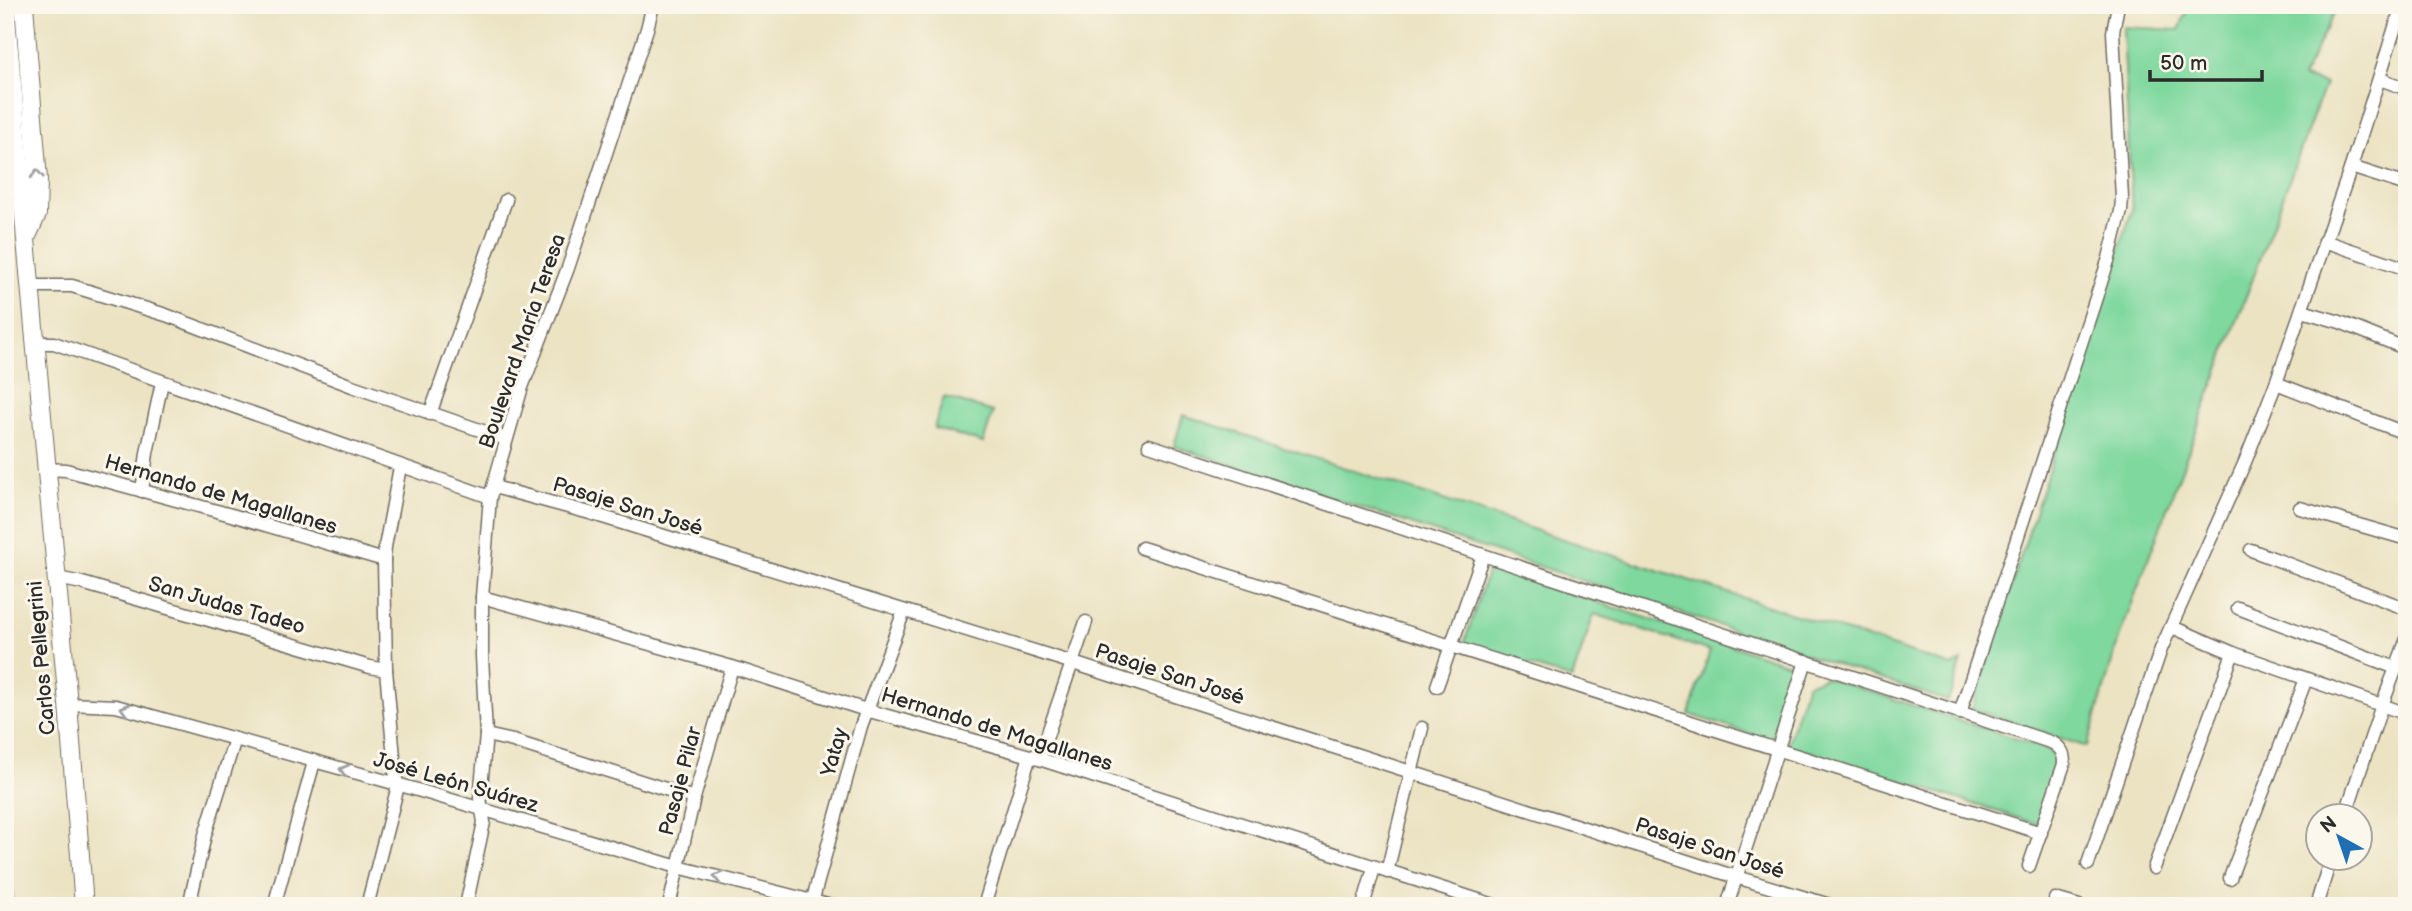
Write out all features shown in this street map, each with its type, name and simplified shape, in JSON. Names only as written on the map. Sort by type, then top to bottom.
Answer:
[{"type":"main road","name":"Carlos Pellegrini","points":[[24,5],[38,180],[37,214],[26,239]]},
{"type":"main road","name":"Carlos Pellegrini","points":[[5,7],[84,906]]},
{"type":"street","name":"Boulevard María Teresa","points":[[466,906],[484,831],[481,808],[486,735],[482,597],[492,492],[522,387],[568,268],[648,29],[653,5]]},
{"type":"street","points":[[1960,713],[2109,258],[2121,211],[2113,32],[2118,5]]},
{"type":"street","points":[[2088,864],[2161,649],[2245,462],[2276,383],[2351,167],[2402,5]]},
{"type":"street","points":[[2380,79],[2407,89]]},
{"type":"street","points":[[2351,167],[2407,185]]},
{"type":"street","points":[[430,414],[506,200]]},
{"type":"street","points":[[2324,241],[2407,269]]},
{"type":"street","points":[[29,285],[72,286],[155,312],[430,414],[506,439]]},
{"type":"street","points":[[2302,311],[2340,322],[2407,349]]},
{"type":"street","name":"Pasaje San José","points":[[34,343],[54,343],[400,467],[492,492],[590,513],[1073,663],[1735,877],[1833,906]]},
{"type":"street","points":[[142,491],[162,382]]},
{"type":"street","points":[[2276,383],[2407,434]]},
{"type":"street","points":[[1149,445],[2053,744],[2060,748],[2064,755],[2064,764],[2029,866]]},
{"type":"street","points":[[367,906],[396,797],[397,784],[386,670],[384,560],[400,467]]},
{"type":"street","name":"Hernando de Magallanes","points":[[46,469],[66,470],[384,560]]},
{"type":"street","points":[[2300,508],[2407,539]]},
{"type":"street","points":[[1142,548],[2041,833]]},
{"type":"street","points":[[2251,550],[2407,608]]},
{"type":"street","points":[[1437,686],[1483,555]]},
{"type":"street","name":"San Judas Tadeo","points":[[57,579],[82,583],[386,670]]},
{"type":"street","name":"Hernando de Magallanes","points":[[482,597],[732,667],[866,710],[1035,757],[1479,903],[1497,906]]},
{"type":"street","points":[[2238,608],[2396,668]]},
{"type":"street","name":"Yatay","points":[[812,903],[866,710],[904,611]]},
{"type":"street","points":[[984,906],[1035,757],[1087,622]]},
{"type":"street","points":[[2172,627],[2233,653],[2407,715]]},
{"type":"street","points":[[2350,802],[2407,639]]},
{"type":"street","points":[[2154,868],[2233,653]]},
{"type":"street","points":[[1727,906],[1806,661]]},
{"type":"street","name":"Pasaje Pilar","points":[[669,906],[694,798],[732,667]]},
{"type":"street","points":[[2231,878],[2306,679]]},
{"type":"street","name":"José León Suárez","points":[[68,704],[116,706],[481,808],[678,867],[832,906]]},
{"type":"street","points":[[1387,872],[1422,729]]},
{"type":"street","points":[[486,735],[694,798]]},
{"type":"street","points":[[189,906],[205,835],[235,739]]},
{"type":"street","points":[[274,906],[314,762]]},
{"type":"street","points":[[1363,906],[1374,868]]},
{"type":"street","points":[[2316,906],[2327,872]]},
{"type":"street","points":[[2055,899],[2079,906]]},
{"type":"street","points":[[2404,906],[2407,899]]},
{"type":"green space","points":[[2189,5],[2338,5],[2302,78],[2325,84],[2119,638],[2087,747],[1972,709],[2132,210],[2123,27],[2179,30]]},
{"type":"green space","points":[[944,397],[993,412],[983,443],[934,428]]},
{"type":"green space","points":[[1183,415],[1952,666],[1962,661],[1948,701],[1174,446]]},
{"type":"green space","points":[[1489,567],[1795,666],[1771,741],[1689,714],[1710,651],[1594,614],[1572,679],[1464,644]]},
{"type":"green space","points":[[1825,677],[2048,749],[2057,763],[2037,824],[1787,745],[1807,684]]},
{"type":"water","points":[[5,809],[13,906],[5,906]]}]
